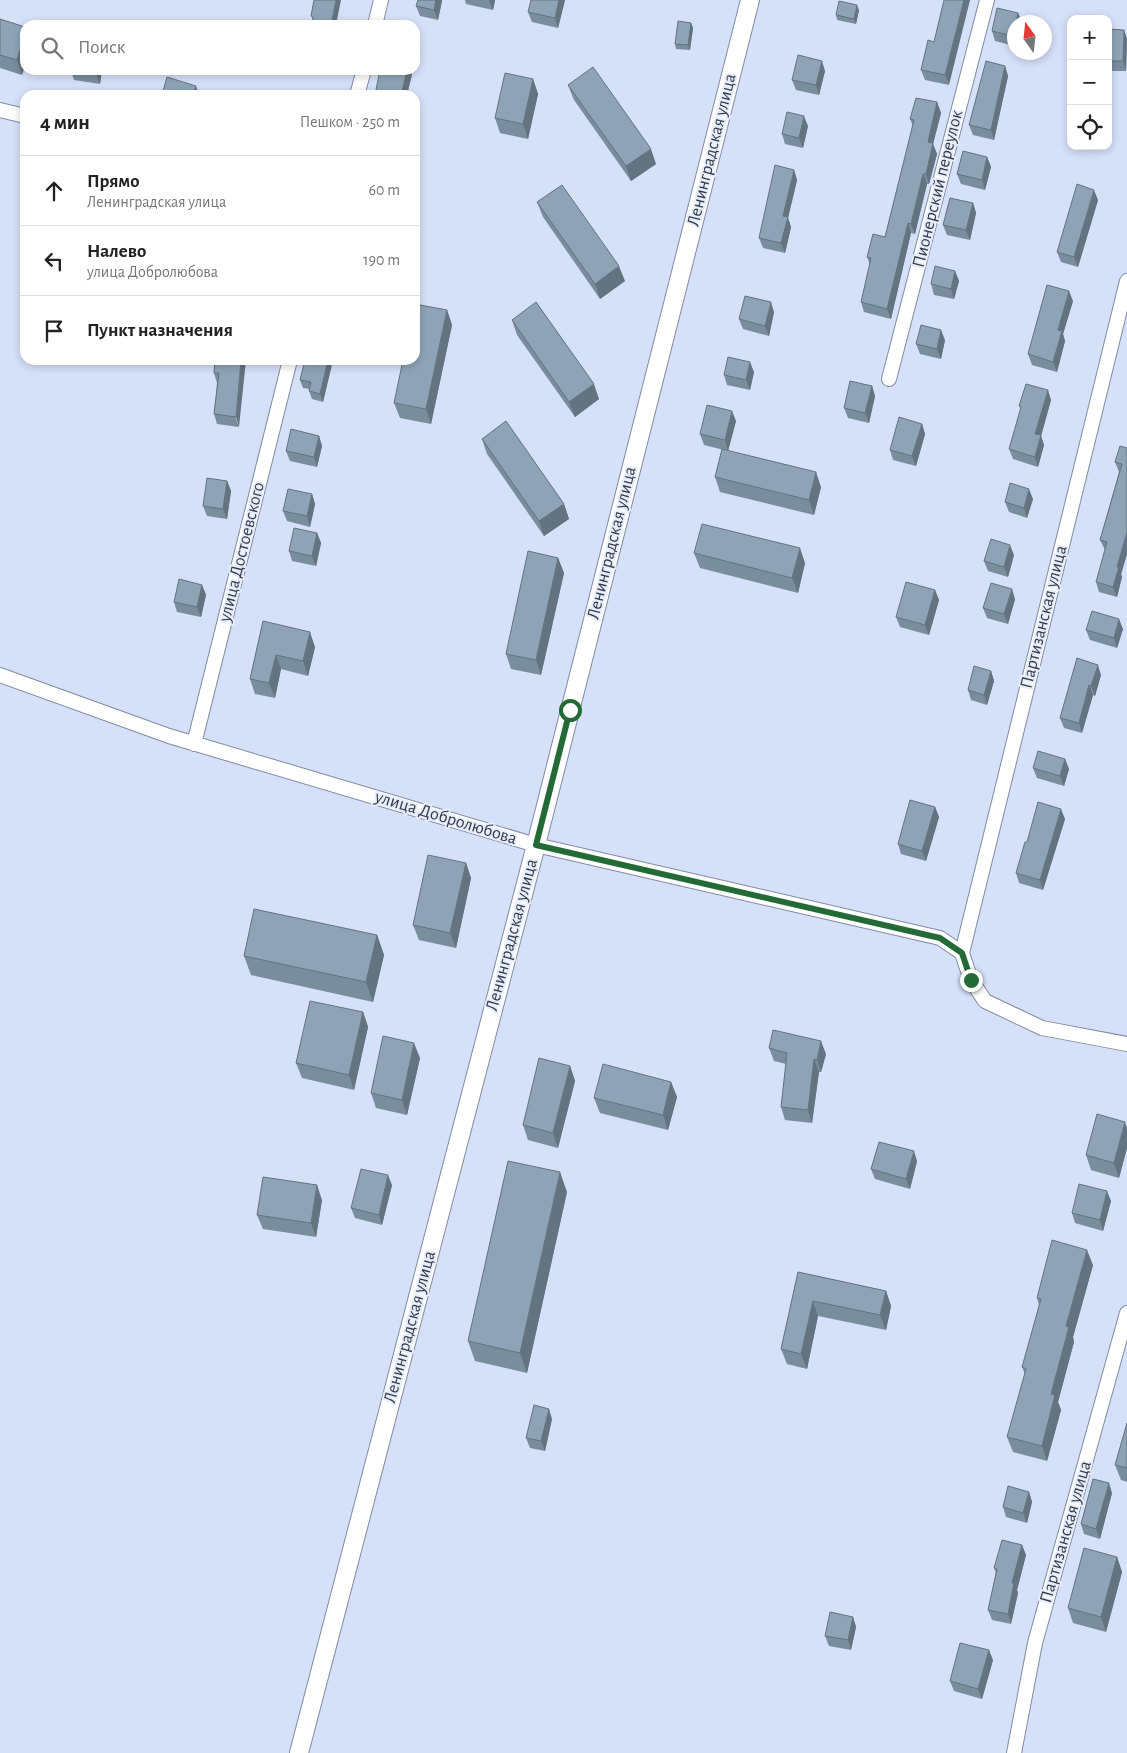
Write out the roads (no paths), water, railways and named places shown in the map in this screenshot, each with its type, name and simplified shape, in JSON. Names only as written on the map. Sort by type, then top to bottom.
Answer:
[{"type":"street","points":[[376,20],[381,0]]},
{"type":"street","name":"Ленинградская улица","points":[[299,1753],[536,845],[750,0]]},
{"type":"street","name":"Пионерский переулок","points":[[889,379],[987,0]]},
{"type":"street","points":[[358,90],[363,75]]},
{"type":"street","points":[[0,110],[20,115]]},
{"type":"street","name":"Партизанская улица","points":[[962,953],[1127,281]]},
{"type":"street","name":"улица Достоевского","points":[[194,744],[289,365]]},
{"type":"street","name":"улица Добролюбова","points":[[0,675],[194,744],[536,845],[940,938],[962,953]]},
{"type":"street","points":[[962,953],[971,980],[985,1001],[1042,1028],[1127,1044]]},
{"type":"street","name":"Партизанская улица","points":[[1014,1753],[1035,1643],[1127,1312]]}]
